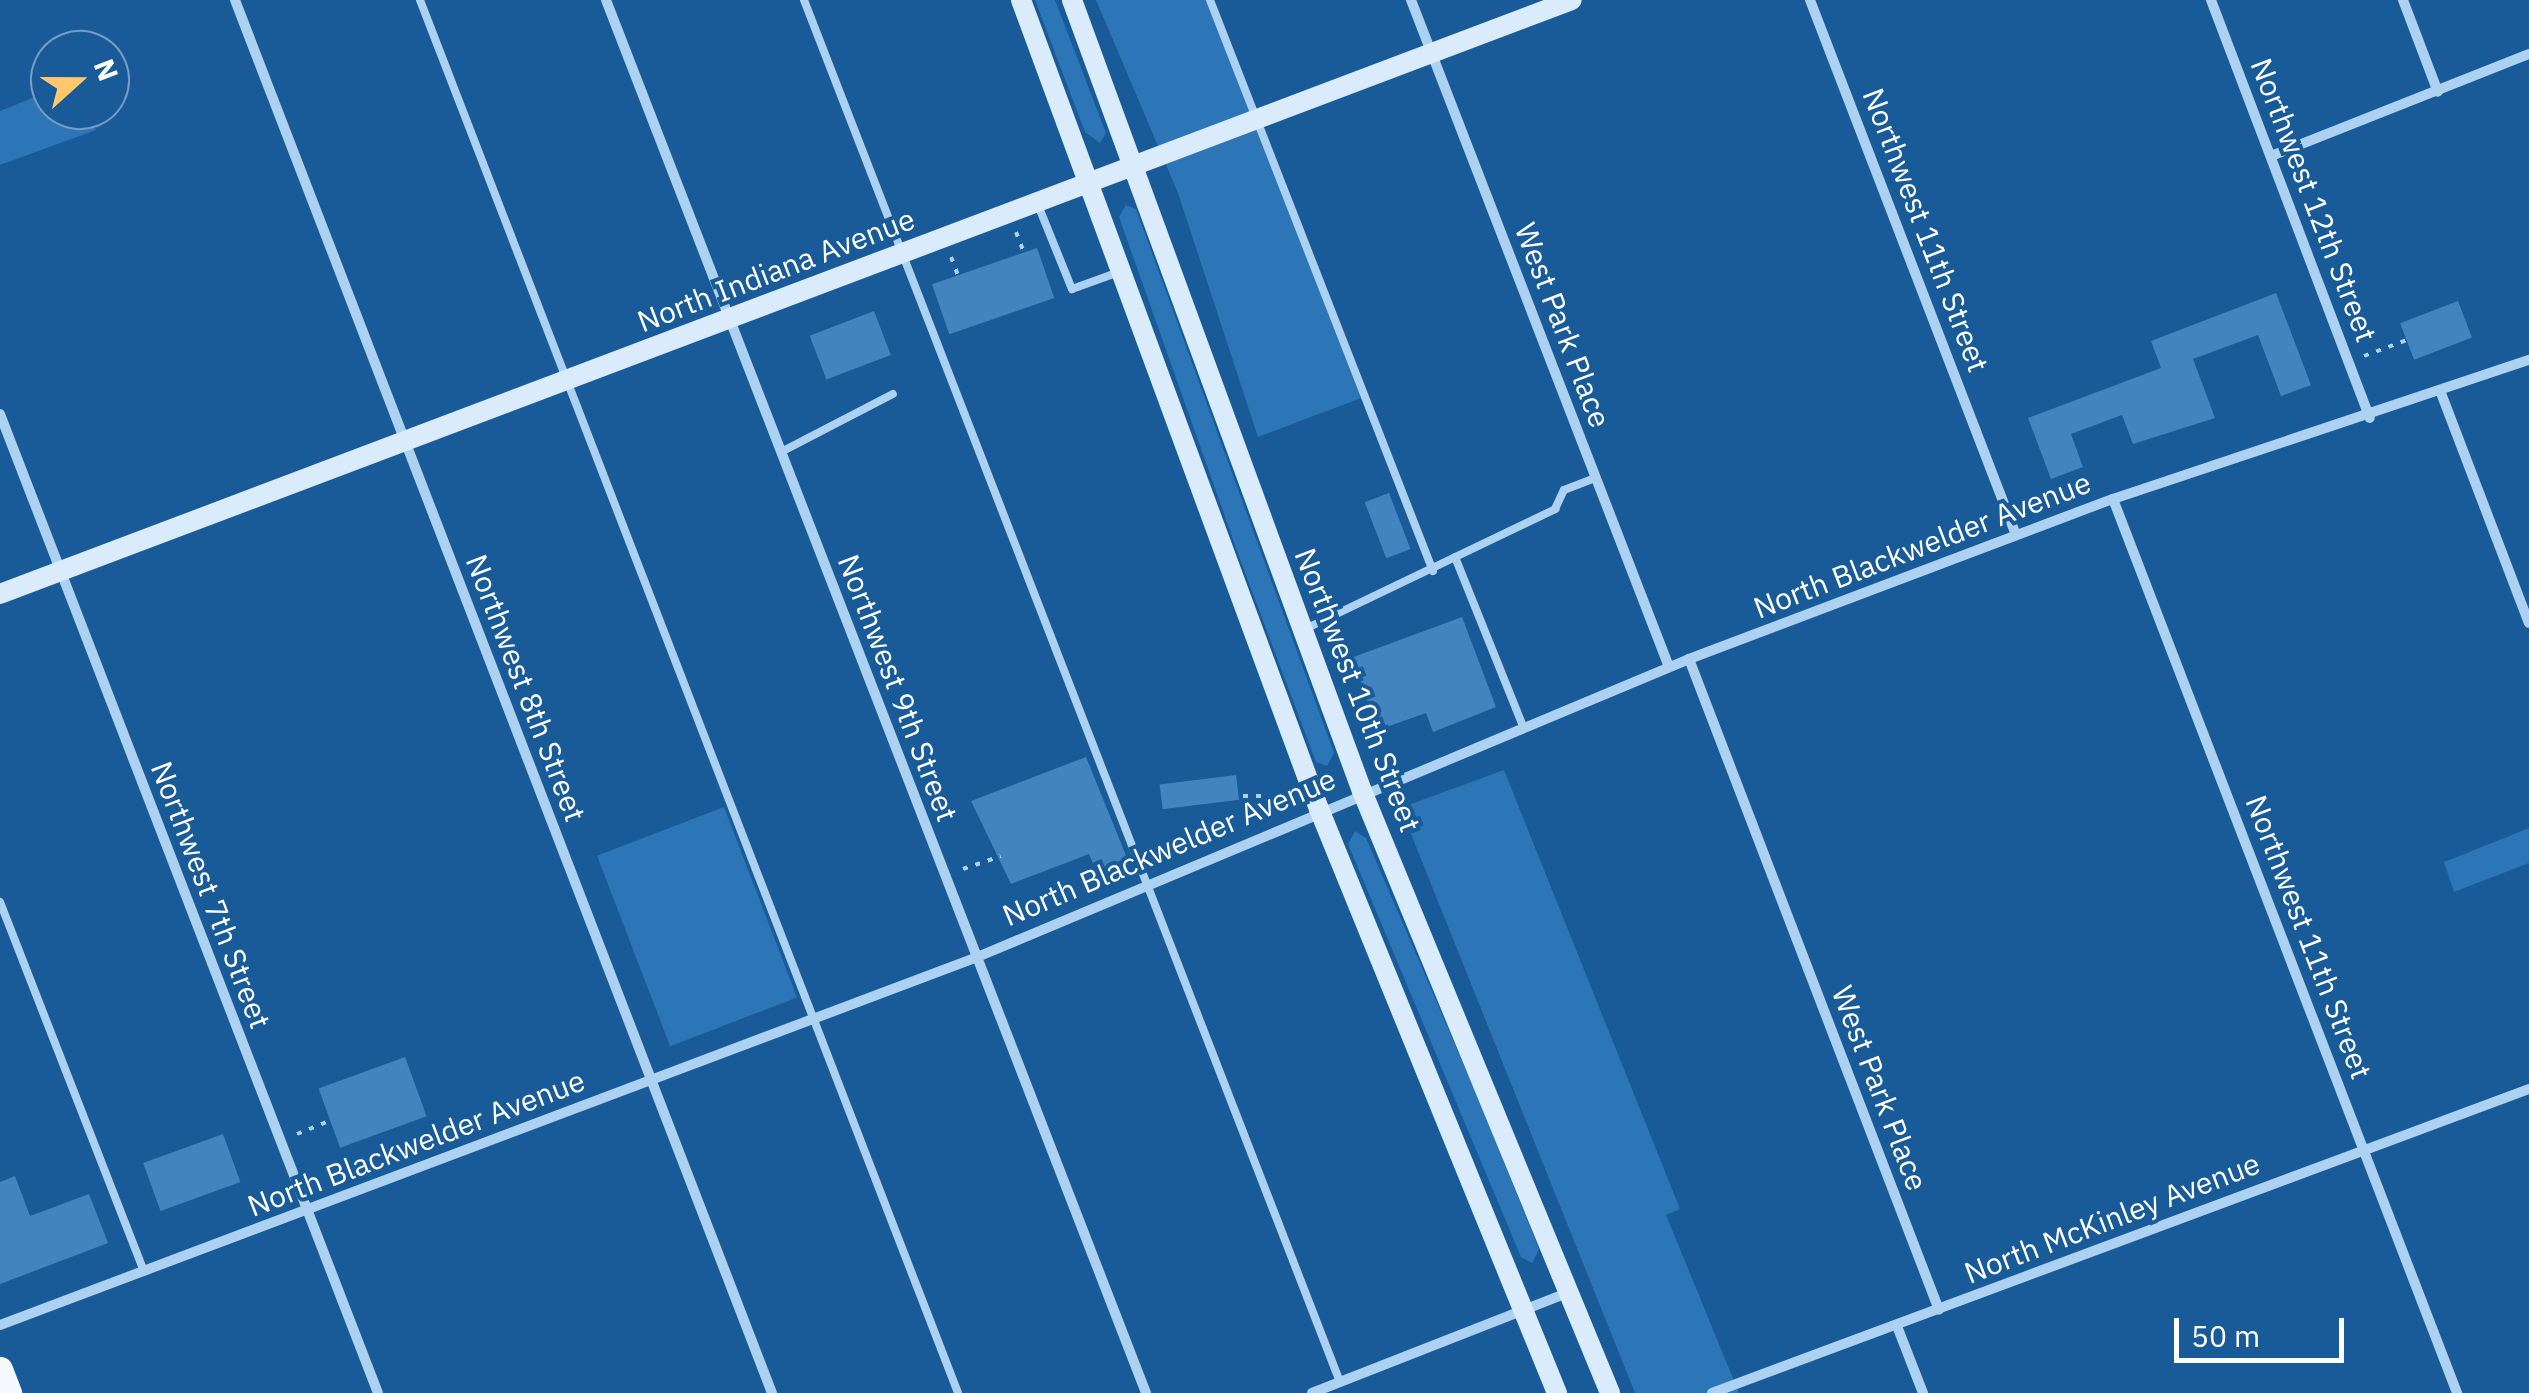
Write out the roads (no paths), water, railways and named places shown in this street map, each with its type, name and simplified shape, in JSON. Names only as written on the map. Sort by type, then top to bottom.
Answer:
[{"type":"main road","points":[[1021,0],[1320,808],[1558,1393]]},
{"type":"main road","name":"Northwest 10th Street","points":[[1072,0],[1136,166],[1362,792],[1610,1393]]},
{"type":"main road","name":"North Indiana Avenue","points":[[0,594],[1572,0]]},
{"type":"main road","points":[[0,1369],[9,1393]]},
{"type":"street","name":"Northwest 8th Street","points":[[235,0],[772,1393]]},
{"type":"street","name":"Northwest 9th Street","points":[[606,0],[1146,1393]]},
{"type":"street","name":"West Park Place","points":[[1411,0],[1669,668]]},
{"type":"street","name":"Northwest 11th Street","points":[[1810,0],[2016,535]]},
{"type":"street","name":"Northwest 12th Street","points":[[2211,0],[2370,418]]},
{"type":"street","points":[[2403,0],[2438,92]]},
{"type":"street","points":[[2270,156],[2529,54]]},
{"type":"street","name":"North Blackwelder Avenue","points":[[0,1325],[975,958],[1320,808],[1689,659],[2114,499],[2370,418],[2529,360]]},
{"type":"street","points":[[2441,393],[2529,623]]},
{"type":"street","name":"Northwest 7th Street","points":[[0,414],[378,1393]]},
{"type":"street","name":"Northwest 11th Street","points":[[2114,499],[2457,1393]]},
{"type":"street","name":"West Park Place","points":[[1689,659],[1939,1310]]},
{"type":"street","name":"North McKinley Avenue","points":[[1712,1393],[2529,1089]]},
{"type":"street","points":[[1312,1393],[1570,1292]]},
{"type":"street","points":[[1897,1326],[1923,1393]]},
{"type":"lane","points":[[420,0],[958,1393]]},
{"type":"lane","points":[[804,0],[1143,883],[1340,1382]]},
{"type":"lane","points":[[1210,0],[1433,570]]},
{"type":"lane","points":[[1038,203],[1072,289],[1123,270]]},
{"type":"lane","points":[[781,452],[893,394]]},
{"type":"lane","points":[[1302,630],[1556,509],[1564,490],[1596,478]]},
{"type":"lane","points":[[1455,557],[1523,726]]},
{"type":"lane","points":[[0,902],[144,1272]]}]
